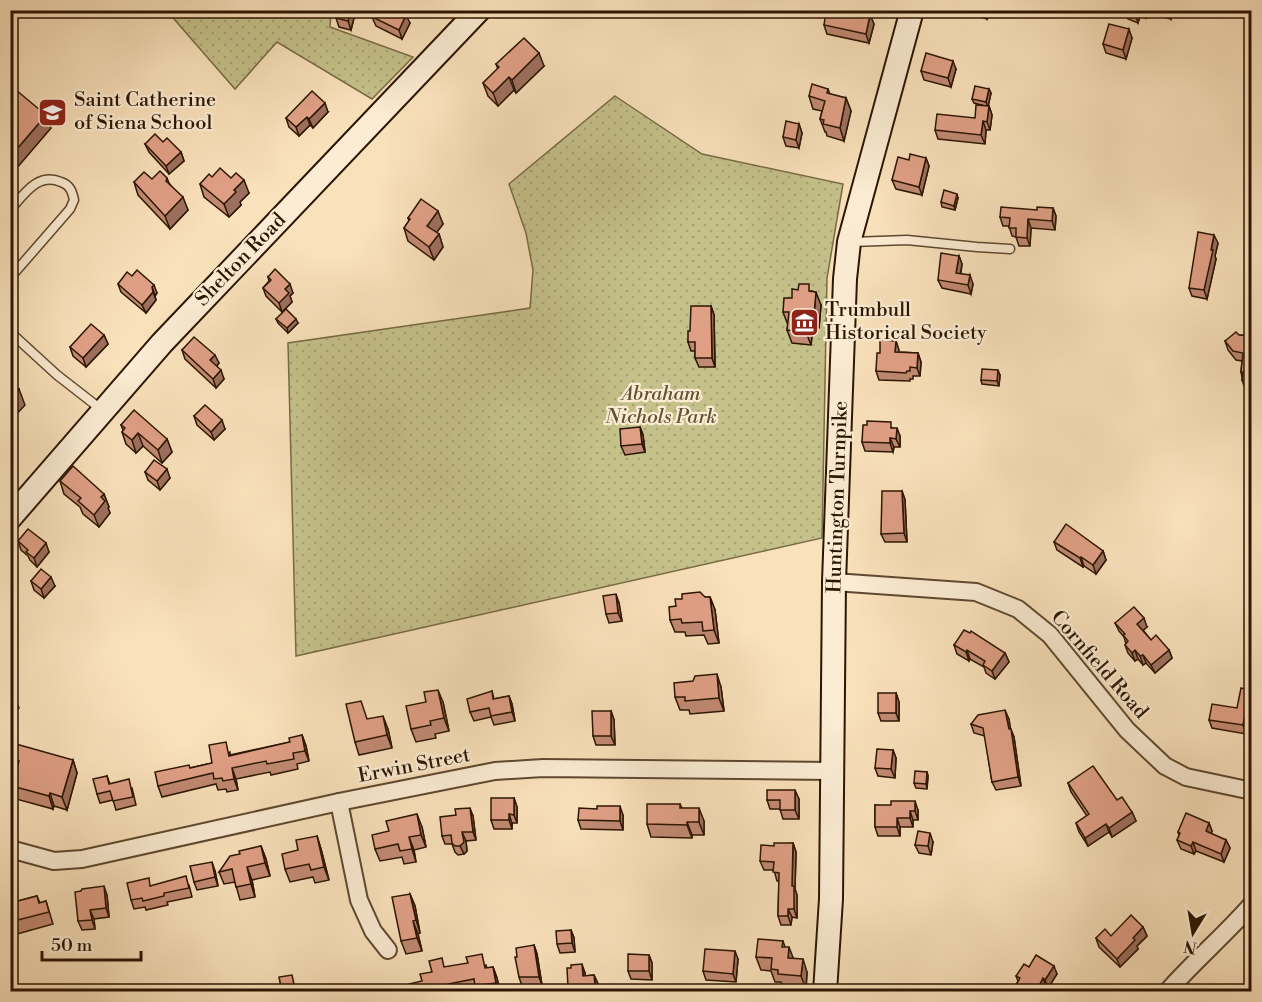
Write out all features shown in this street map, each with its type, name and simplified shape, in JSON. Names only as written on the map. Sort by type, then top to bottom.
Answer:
[{"type":"main road","name":"Shelton Road","points":[[10,518],[102,410],[224,277],[479,10]]},
{"type":"main road","name":"Huntington Turnpike","points":[[825,992],[831,899],[834,582],[845,279],[849,242],[912,10]]},
{"type":"street","name":"Cornfield Road","points":[[834,582],[976,592],[1018,609],[1050,635],[1127,730],[1165,766],[1185,777],[1251,791]]},
{"type":"street","name":"Erwin Street","points":[[10,849],[54,861],[82,859],[339,802],[495,771],[533,768],[833,771]]},
{"type":"street","points":[[339,802],[358,900],[373,931],[387,950]]},
{"type":"street","points":[[1167,992],[1191,965],[1228,932],[1251,904]]},
{"type":"lane","points":[[10,210],[31,186],[49,178],[69,187],[74,200],[70,209],[10,278]]},
{"type":"lane","points":[[849,242],[907,240],[1010,249]]},
{"type":"lane","points":[[10,332],[57,375],[102,410]]},
{"type":"green space","points":[[167,11],[331,11],[330,27],[413,57],[372,99],[277,42],[235,89]]},
{"type":"green space","name":"Abraham Nichols Park","points":[[615,96],[702,154],[843,184],[827,278],[822,538],[296,656],[288,343],[530,308],[533,270],[526,233],[509,184]]},
{"type":"building","points":[[337,10],[351,10],[348,21],[336,18]]},
{"type":"building","points":[[376,10],[398,10],[406,15],[399,30],[372,17]]},
{"type":"building","points":[[843,10],[870,15],[866,34],[824,25],[826,12],[842,15]]},
{"type":"building","points":[[1109,24],[1129,29],[1123,50],[1103,44]]},
{"type":"building","points":[[524,38],[539,53],[512,80],[509,77],[493,93],[483,83],[499,67],[496,64]]},
{"type":"building","points":[[926,53],[953,61],[948,78],[921,71]]},
{"type":"building","points":[[812,84],[828,89],[827,93],[846,98],[840,128],[823,124],[824,120],[820,119],[825,101],[809,96]]},
{"type":"building","points":[[10,85],[46,115],[10,157]]},
{"type":"building","points":[[975,86],[989,89],[986,102],[972,99]]},
{"type":"building","points":[[312,91],[325,103],[309,119],[307,117],[296,127],[286,118]]},
{"type":"building","points":[[976,105],[989,106],[987,122],[983,121],[981,135],[935,130],[937,114],[975,118]]},
{"type":"building","points":[[786,121],[799,124],[796,140],[783,137]]},
{"type":"building","points":[[155,134],[163,142],[167,138],[181,152],[166,166],[145,144]]},
{"type":"building","points":[[910,154],[926,158],[919,187],[892,180],[898,157],[909,160]]},
{"type":"building","points":[[1251,157],[1251,174],[1245,170]]},
{"type":"building","points":[[220,168],[231,178],[236,173],[244,180],[224,204],[200,184],[209,174],[212,177]]},
{"type":"building","points":[[160,171],[167,178],[166,181],[183,197],[165,216],[134,182],[144,172],[152,179]]},
{"type":"building","points":[[944,190],[957,194],[954,206],[941,202]]},
{"type":"building","points":[[421,199],[438,211],[427,226],[439,234],[429,247],[404,228]]},
{"type":"building","points":[[1001,207],[1037,210],[1037,207],[1053,208],[1052,221],[1028,219],[1027,238],[1016,237],[1016,228],[1009,228],[1010,218],[1000,217]]},
{"type":"building","points":[[1198,232],[1214,235],[1204,290],[1189,288]]},
{"type":"building","points":[[941,253],[959,256],[956,273],[970,275],[968,285],[938,280]]},
{"type":"building","points":[[275,269],[290,284],[285,289],[289,293],[279,303],[263,288],[271,280],[268,277]]},
{"type":"building","points":[[137,270],[154,285],[153,292],[142,305],[118,284],[127,272],[132,276]]},
{"type":"building","points":[[799,284],[809,284],[809,291],[816,292],[814,315],[808,314],[806,332],[787,330],[789,312],[783,312],[784,298],[792,298],[792,289],[798,290]]},
{"type":"building","points":[[691,306],[711,306],[712,358],[695,358],[695,342],[688,342]]},
{"type":"building","points":[[286,309],[296,319],[287,328],[276,319]]},
{"type":"building","points":[[91,324],[104,335],[83,358],[70,347]]},
{"type":"building","points":[[1236,332],[1239,335],[1251,336],[1251,381],[1242,380],[1243,353],[1233,351],[1225,341]]},
{"type":"building","points":[[194,337],[215,355],[210,360],[221,370],[213,379],[182,350]]},
{"type":"building","points":[[880,340],[896,341],[895,352],[918,353],[917,368],[910,367],[910,371],[906,373],[876,371]]},
{"type":"building","points":[[982,369],[998,370],[997,381],[981,380]]},
{"type":"building","points":[[10,382],[19,389],[10,399]]},
{"type":"building","points":[[205,405],[222,420],[211,432],[194,416]]},
{"type":"building","points":[[134,410],[167,439],[158,450],[138,433],[132,440],[122,432],[125,428],[121,425]]},
{"type":"building","points":[[867,421],[891,422],[891,428],[897,428],[896,439],[890,438],[890,443],[862,442],[863,425],[867,425]]},
{"type":"building","points":[[640,427],[642,444],[621,446],[620,429]]},
{"type":"building","points":[[154,460],[167,469],[157,481],[145,472]]},
{"type":"building","points":[[73,466],[104,494],[101,497],[105,501],[94,515],[78,501],[81,498],[60,481]]},
{"type":"building","points":[[882,491],[902,491],[904,533],[881,534]]},
{"type":"building","points":[[1066,524],[1103,551],[1093,565],[1054,542]]},
{"type":"building","points":[[28,529],[46,543],[34,558],[18,541]]},
{"type":"building","points":[[41,569],[51,577],[41,589],[31,581]]},
{"type":"building","points":[[700,592],[705,597],[710,597],[714,630],[703,631],[702,622],[682,623],[681,619],[670,620],[669,607],[676,606],[675,599],[682,599],[682,594]]},
{"type":"building","points":[[616,594],[618,613],[606,614],[603,596]]},
{"type":"building","points":[[1134,607],[1144,618],[1137,624],[1151,640],[1156,635],[1169,650],[1151,665],[1143,655],[1140,656],[1135,650],[1132,653],[1125,645],[1128,641],[1123,635],[1125,634],[1115,623]]},
{"type":"building","points":[[964,630],[970,633],[971,631],[1005,653],[992,671],[983,665],[985,661],[954,645]]},
{"type":"building","points":[[717,674],[719,698],[685,701],[685,697],[675,697],[674,683],[693,681],[695,676]]},
{"type":"building","points":[[1241,688],[1251,690],[1251,721],[1244,719],[1243,725],[1209,720],[1212,704],[1237,708]]},
{"type":"building","points":[[438,690],[444,718],[430,721],[431,725],[411,729],[406,706],[426,702],[424,692]]},
{"type":"building","points":[[492,691],[493,699],[509,696],[512,712],[491,716],[489,708],[470,712],[467,699]]},
{"type":"building","points":[[878,693],[896,693],[896,713],[878,713]]},
{"type":"building","points":[[10,696],[15,700],[10,706]]},
{"type":"building","points":[[361,701],[367,719],[383,716],[387,735],[355,742],[346,704]]},
{"type":"building","points":[[1005,710],[1009,729],[1011,729],[1018,777],[992,782],[983,728],[971,724],[978,715]]},
{"type":"building","points":[[592,711],[611,711],[611,736],[593,736]]},
{"type":"building","points":[[302,735],[305,751],[293,753],[294,759],[267,764],[266,761],[232,768],[234,779],[223,781],[222,778],[214,779],[213,773],[158,786],[155,772],[212,763],[209,745],[226,742],[229,756],[290,742],[289,738]]},
{"type":"building","points":[[16,744],[73,760],[62,797],[50,793],[49,796],[12,786],[19,761],[12,759]]},
{"type":"building","points":[[877,749],[893,750],[891,769],[875,768]]},
{"type":"building","points":[[1093,766],[1117,800],[1122,797],[1132,812],[1109,828],[1106,824],[1085,838],[1076,823],[1089,814],[1068,783]]},
{"type":"building","points":[[915,771],[927,772],[926,784],[914,783]]},
{"type":"building","points":[[107,776],[109,784],[129,779],[133,797],[113,801],[110,791],[97,794],[93,779]]},
{"type":"building","points":[[767,790],[795,790],[795,810],[780,810],[780,800],[767,800]]},
{"type":"building","points":[[491,798],[514,798],[514,815],[509,814],[509,820],[491,820]]},
{"type":"building","points":[[891,801],[915,801],[915,811],[910,811],[910,818],[897,818],[897,827],[875,827],[875,805],[891,805]]},
{"type":"building","points":[[647,804],[680,804],[680,808],[699,808],[699,822],[687,822],[687,825],[647,824]]},
{"type":"building","points":[[597,806],[620,806],[620,821],[578,820],[579,808],[597,809]]},
{"type":"building","points":[[470,808],[473,832],[462,832],[464,842],[460,846],[455,846],[451,835],[442,836],[440,817],[456,815],[455,809]]},
{"type":"building","points":[[1186,813],[1209,823],[1206,831],[1226,840],[1221,854],[1193,842],[1191,846],[1177,840]]},
{"type":"building","points":[[417,814],[421,835],[409,837],[412,849],[400,851],[398,844],[375,849],[372,835],[389,831],[386,821]]},
{"type":"building","points":[[918,831],[930,833],[928,846],[915,845]]},
{"type":"building","points":[[317,836],[324,867],[311,870],[309,864],[285,869],[282,854],[298,850],[296,840]]},
{"type":"building","points":[[774,843],[793,843],[794,909],[788,909],[788,916],[778,916],[779,873],[773,872],[774,862],[760,861],[761,845],[774,846]]},
{"type":"building","points":[[261,846],[265,863],[247,867],[251,884],[236,887],[232,869],[219,872],[230,856],[240,854],[239,851]]},
{"type":"building","points":[[212,862],[215,877],[194,882],[190,866]]},
{"type":"building","points":[[186,876],[189,888],[164,893],[164,896],[143,901],[142,898],[131,900],[127,883],[149,878],[150,886]]},
{"type":"building","points":[[104,886],[106,908],[90,910],[92,920],[78,921],[75,892]]},
{"type":"building","points":[[410,894],[416,920],[413,921],[417,938],[401,941],[392,897]]},
{"type":"building","points":[[37,896],[39,903],[46,901],[49,912],[10,922],[10,903]]},
{"type":"building","points":[[1131,915],[1143,927],[1133,938],[1135,940],[1117,959],[1096,938],[1105,929],[1111,936]]},
{"type":"building","points":[[571,930],[572,943],[557,944],[556,931]]},
{"type":"building","points":[[758,939],[783,941],[782,947],[789,947],[788,958],[803,959],[801,976],[778,974],[778,970],[771,969],[772,958],[756,957]]},
{"type":"building","points":[[534,945],[539,977],[519,977],[515,957],[517,957],[516,948]]},
{"type":"building","points":[[705,949],[735,951],[733,974],[703,971]]},
{"type":"building","points":[[482,954],[485,968],[493,967],[496,983],[475,986],[474,979],[448,984],[450,992],[411,992],[409,984],[422,981],[420,974],[432,972],[429,961],[442,958],[444,967],[468,963],[466,957]]},
{"type":"building","points":[[628,954],[649,955],[649,971],[628,971]]},
{"type":"building","points":[[1036,955],[1054,966],[1045,980],[1043,978],[1036,992],[1012,992],[1020,978],[1016,976],[1024,964],[1029,967]]},
{"type":"building","points":[[582,964],[583,976],[594,975],[595,985],[568,987],[567,968],[571,968],[571,965]]},
{"type":"building","points":[[292,975],[295,989],[282,992],[279,977]]},
{"type":"building","points":[[339,987],[340,992],[326,992],[326,990]]},
{"type":"place","name":"Saint Catherine of Siena School","points":[[53,112]]},
{"type":"place","name":"Trumbull Historical Society","points":[[804,322]]}]
